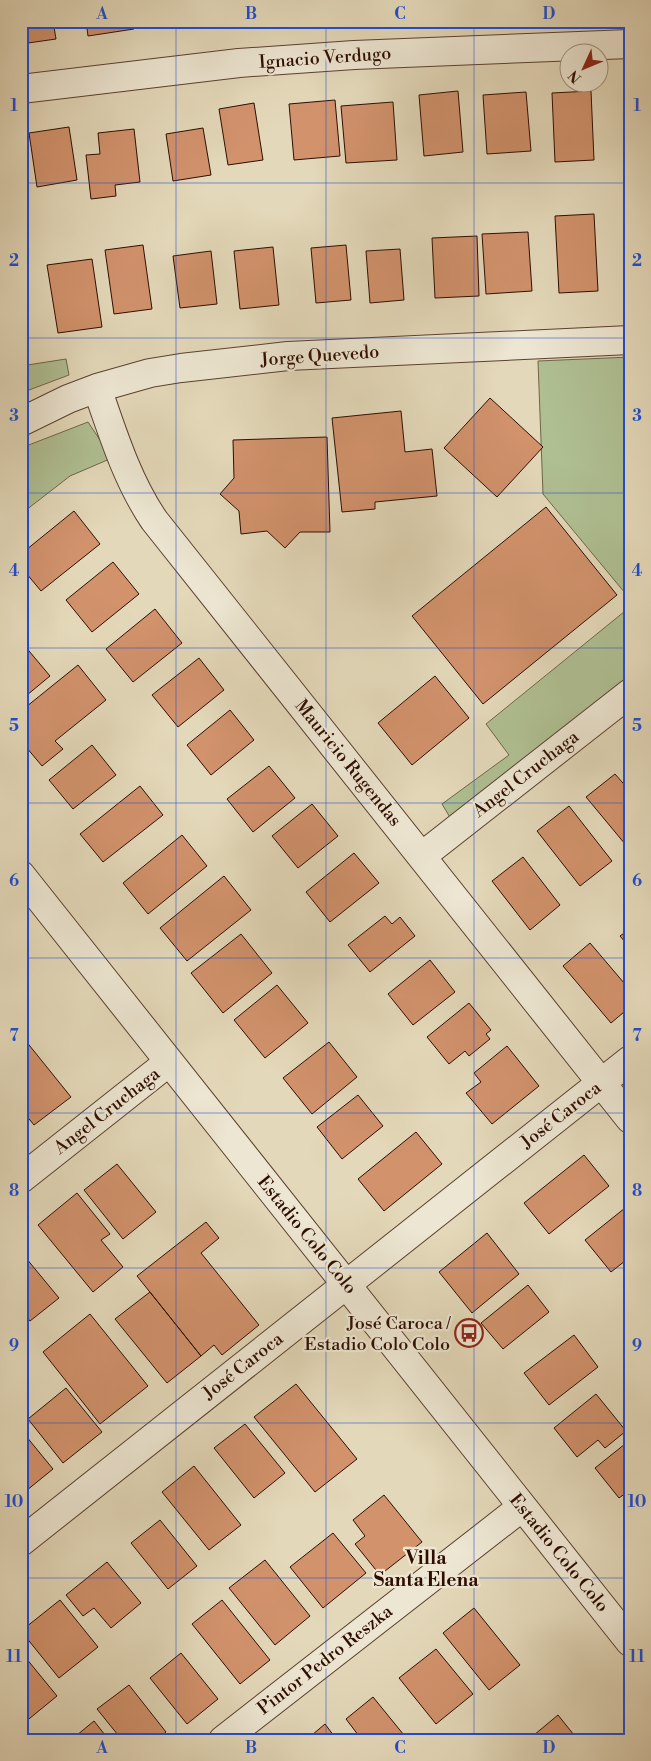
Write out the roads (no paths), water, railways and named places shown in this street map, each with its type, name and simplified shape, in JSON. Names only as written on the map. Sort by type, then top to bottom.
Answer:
[{"type":"street","name":"Ignacio Verdugo","points":[[21,89],[238,63],[354,55],[630,44]]},
{"type":"street","name":"Jorge Quevedo","points":[[21,422],[61,402],[97,388],[150,373],[288,356],[630,340]]},
{"type":"street","name":"Mauricio Rugendas","points":[[97,388],[126,470],[134,488],[150,514],[630,1119]]},
{"type":"street","name":"Angel Cruchaga","points":[[422,856],[630,693]]},
{"type":"street","name":"Estadio Colo Colo","points":[[21,875],[630,1642]]},
{"type":"street","name":"José Caroca","points":[[21,1542],[630,1060]]},
{"type":"street","name":"Angel Cruchaga","points":[[21,1179],[169,1062]]},
{"type":"street","name":"Pintor Pedro Reszka","points":[[223,1740],[522,1507]]},
{"type":"place","name":"José Caroca / Estadio Colo Colo","points":[[469,1333]]},
{"type":"district","name":"Villa Santa Elena","points":[[426,1569]]}]
